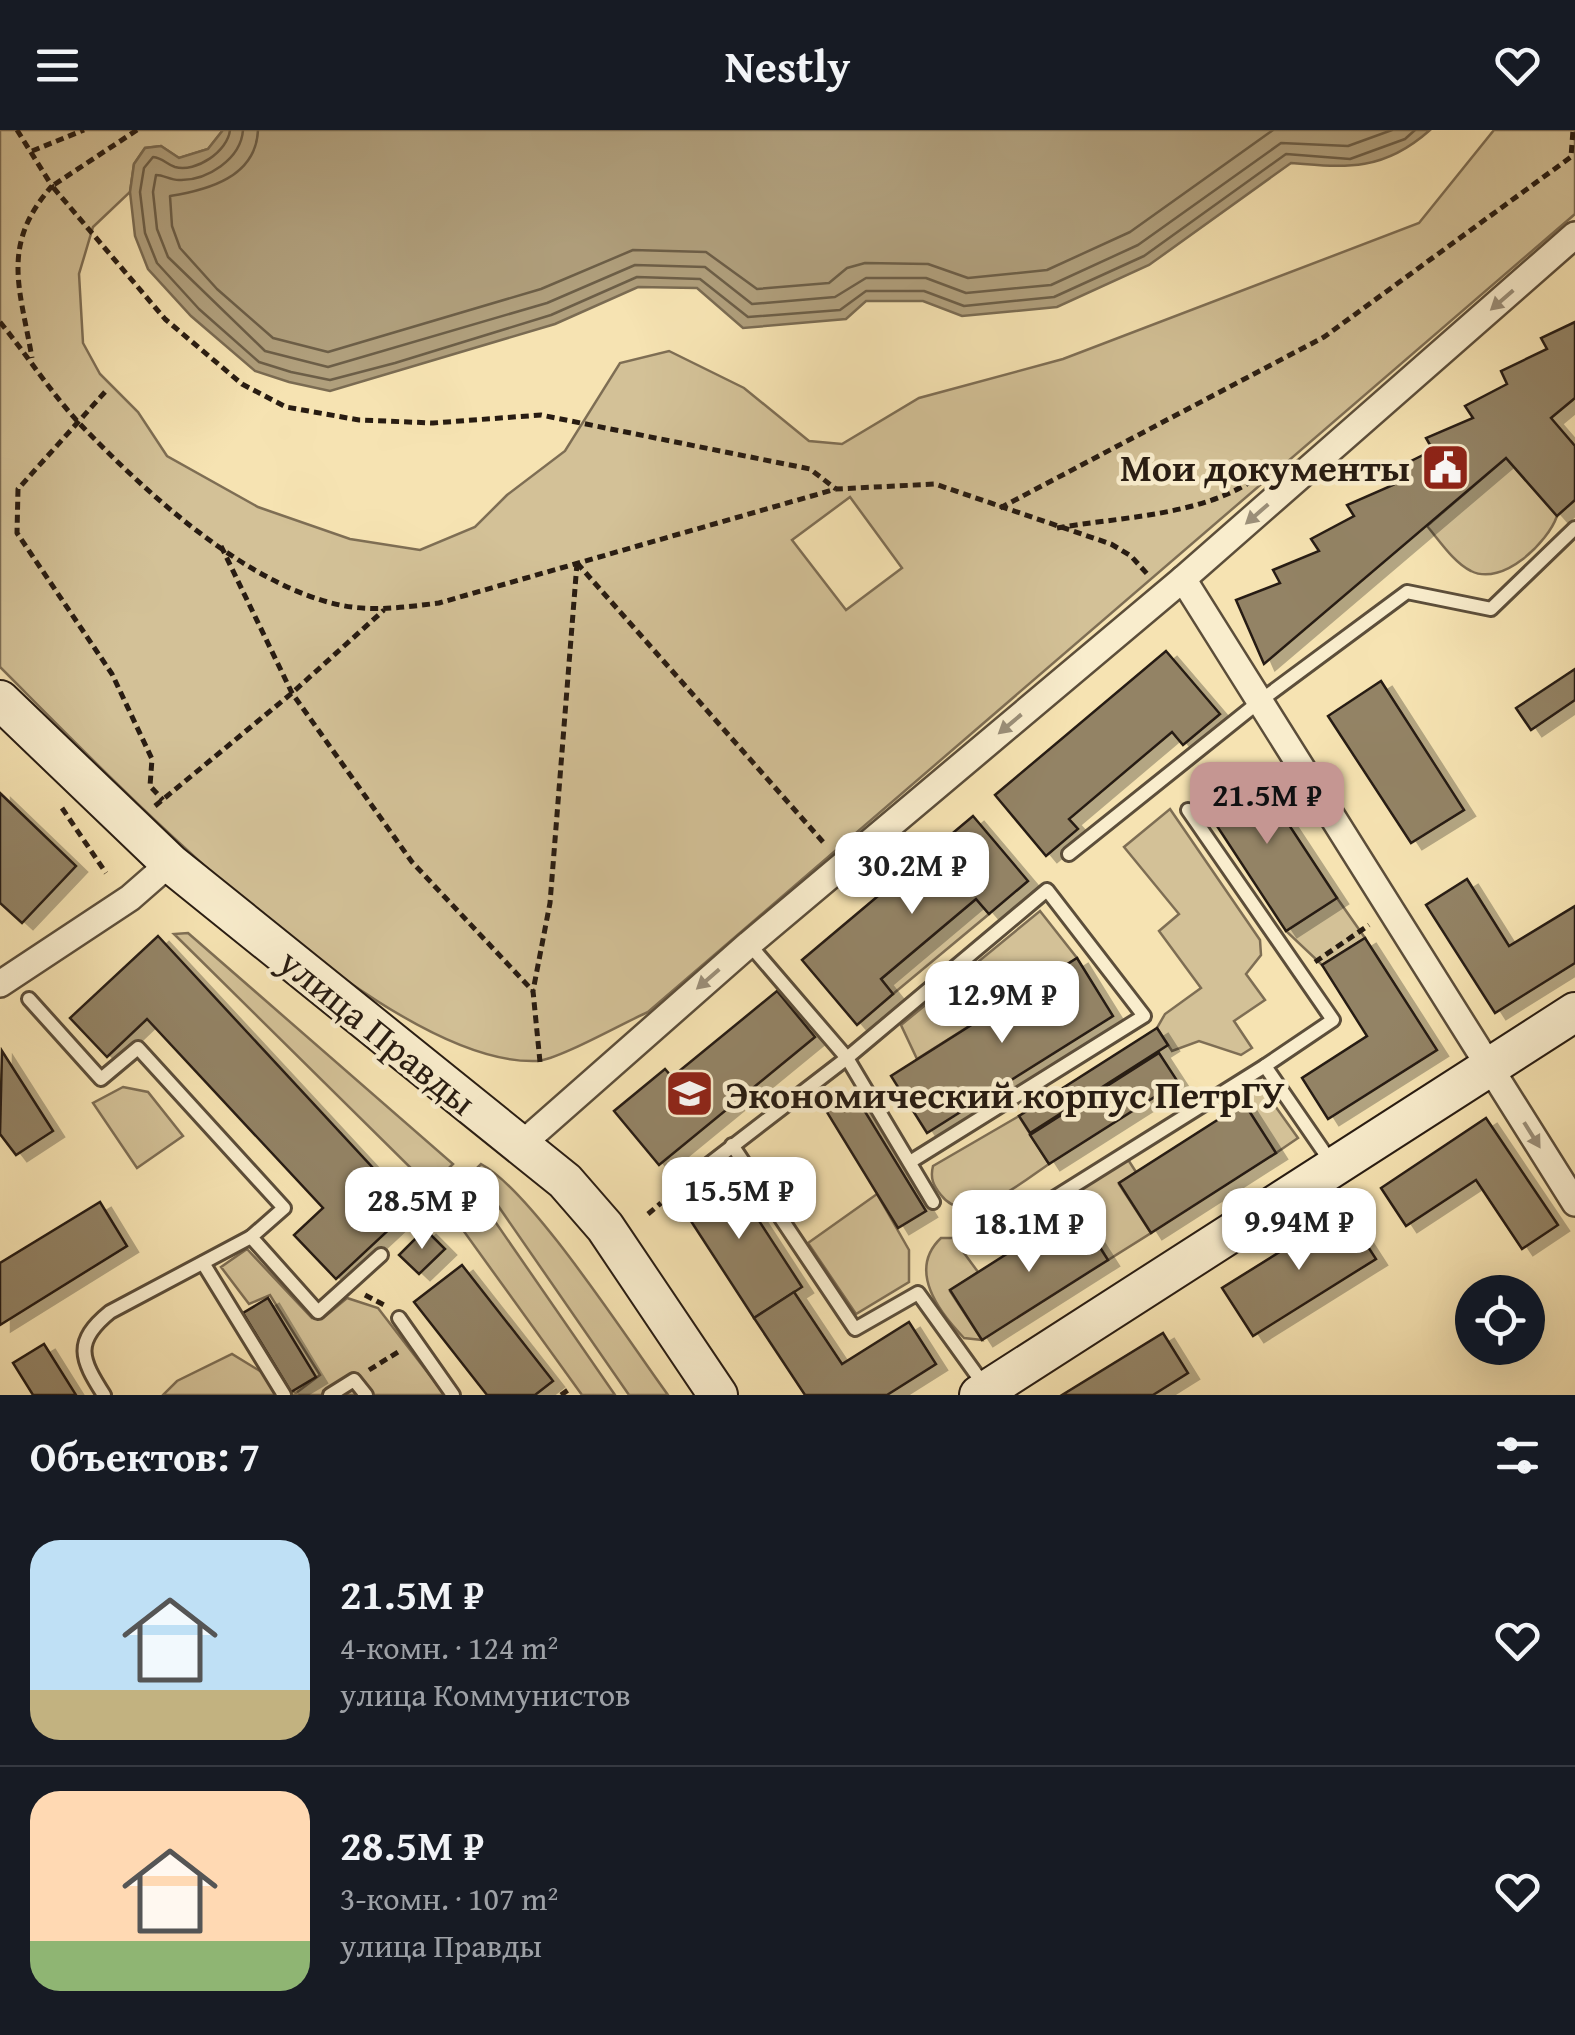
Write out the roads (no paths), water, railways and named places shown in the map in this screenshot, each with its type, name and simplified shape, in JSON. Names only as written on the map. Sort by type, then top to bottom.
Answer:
[{"type":"main road","name":"улица Правды","points":[[0,700],[170,863],[565,1181],[605,1227],[718,1395]]},
{"type":"main road","points":[[987,1393],[1575,1012]]},
{"type":"street","points":[[522,1144],[748,944],[1183,579],[1575,236]]},
{"type":"street","points":[[1183,579],[1575,1203]]},
{"type":"street","points":[[0,984],[130,898],[170,863]]},
{"type":"lane","points":[[1069,854],[1260,701],[1406,592],[1491,609],[1575,528]]},
{"type":"lane","points":[[995,1235],[1333,1020],[1188,810]]},
{"type":"lane","points":[[673,1192],[847,1058],[1047,890],[1144,1016],[910,1162]]},
{"type":"lane","points":[[748,944],[847,1058],[933,1202]]},
{"type":"lane","points":[[29,999],[101,1079],[138,1048],[284,1208],[252,1238],[110,1312],[90,1328],[84,1346],[85,1366],[104,1395]]},
{"type":"lane","points":[[1265,1066],[1334,1167]]},
{"type":"lane","points":[[732,1145],[855,1330],[918,1293],[987,1393]]},
{"type":"lane","points":[[252,1238],[318,1312],[381,1254]]},
{"type":"lane","points":[[203,1263],[284,1395]]},
{"type":"lane","points":[[399,1318],[453,1395]]},
{"type":"lane","points":[[330,1395],[354,1380],[366,1395]]},
{"type":"water","points":[[223,130],[1430,130],[1397,153],[1365,164],[1291,163],[1149,265],[1057,307],[962,316],[923,301],[866,301],[846,319],[743,328],[697,288],[638,287],[555,324],[330,391],[255,371],[191,316],[148,269],[135,236],[130,192],[134,164],[145,148],[161,146],[179,158],[208,149]]},
{"type":"place","name":"Мои документы","points":[[1445,467]]},
{"type":"place","name":"Экономический корпус ПетрГУ","points":[[690,1094]]}]
